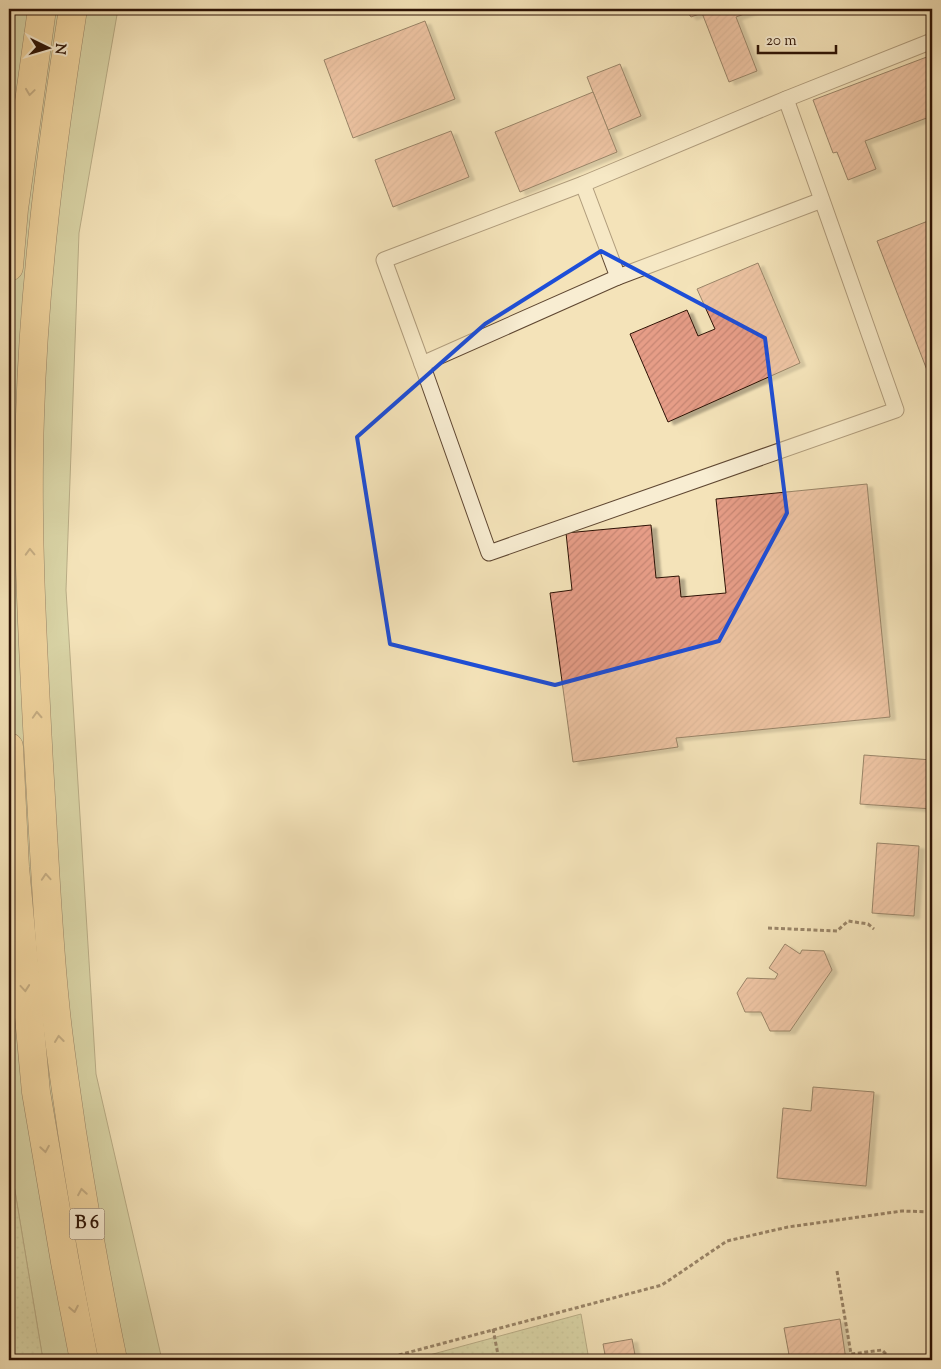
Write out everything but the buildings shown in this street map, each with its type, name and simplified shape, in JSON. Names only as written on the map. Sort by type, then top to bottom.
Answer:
[{"type":"highway","points":[[9,267],[14,209],[42,9]]},
{"type":"highway","name":"B 6","points":[[72,9],[56,125],[35,320],[30,416],[29,522],[31,599],[45,866],[55,1004],[93,1258],[114,1360]]},
{"type":"highway","name":"B 6","points":[[9,747],[15,867],[36,1092],[84,1360]]},
{"type":"lane","points":[[786,99],[896,410],[489,553],[384,260],[583,184],[786,99],[932,41]]},
{"type":"lane","points":[[583,184],[618,277]]},
{"type":"lane","points":[[422,364],[618,277],[822,200]]},
{"type":"path","points":[[768,928],[837,931],[848,921],[868,924],[874,929]]},
{"type":"path","points":[[380,1360],[662,1285],[726,1242],[788,1227],[902,1210],[932,1212]]},
{"type":"path","points":[[837,1271],[851,1354],[882,1350],[892,1360]]},
{"type":"path","points":[[493,1329],[499,1360]]},
{"type":"highlighted area","points":[[601,251],[765,338],[787,513],[719,641],[555,685],[390,644],[357,437],[485,324]]},
{"type":"green space","points":[[9,9],[118,9],[79,233],[66,590],[96,1074],[162,1360],[43,1360],[9,1155]]},
{"type":"green space","points":[[9,1155],[43,1360],[9,1360]]},
{"type":"green space","points":[[581,1314],[589,1360],[411,1360]]}]
